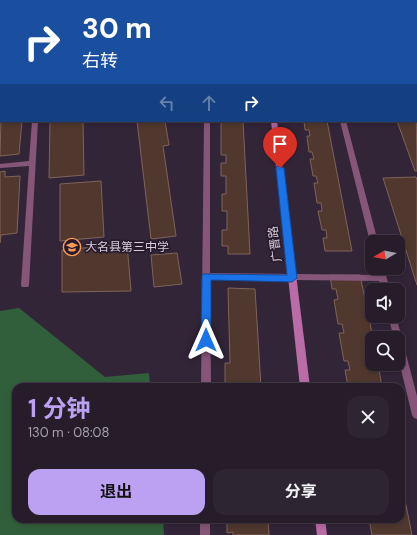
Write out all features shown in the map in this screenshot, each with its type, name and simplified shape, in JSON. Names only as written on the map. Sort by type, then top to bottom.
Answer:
[{"type":"street","name":"广晋路","points":[[274,122],[305,383]]},
{"type":"street","points":[[320,523],[322,535]]},
{"type":"lane","points":[[25,285],[35,122]]},
{"type":"lane","points":[[206,383],[207,122]]},
{"type":"lane","points":[[344,122],[372,235]]},
{"type":"lane","points":[[0,166],[32,163]]},
{"type":"lane","points":[[382,275],[384,283]]},
{"type":"lane","points":[[206,276],[383,278]]},
{"type":"lane","points":[[405,366],[417,415]]},
{"type":"lane","points":[[205,523],[205,535]]},
{"type":"green space","points":[[19,308],[105,377],[149,373],[150,383],[12,383],[12,523],[163,523],[164,535],[0,535],[0,311]]},
{"type":"building","points":[[1,122],[22,122],[19,154],[0,156]]},
{"type":"building","points":[[50,122],[83,122],[84,175],[49,178]]},
{"type":"building","points":[[137,122],[165,122],[169,145],[163,146],[176,236],[151,239]]},
{"type":"building","points":[[221,122],[243,122],[250,254],[228,254],[228,246],[222,246],[222,230],[227,230],[227,211],[222,211],[222,194],[226,194],[226,176],[221,176],[221,163],[226,163],[226,155],[221,155]]},
{"type":"building","points":[[304,122],[327,122],[352,251],[325,251],[323,238],[327,238],[326,230],[322,230],[318,211],[322,211],[321,203],[317,203],[314,183],[318,183],[316,176],[313,176],[310,159],[314,159],[312,152],[309,152],[307,136],[310,136],[309,130],[305,130]]},
{"type":"building","points":[[397,122],[416,122],[417,171],[415,171]]},
{"type":"building","points":[[5,171],[5,177],[20,176],[17,233],[1,235],[0,243],[0,172]]},
{"type":"building","points":[[416,177],[417,180],[417,285],[405,247],[405,235],[401,235],[383,178]]},
{"type":"building","points":[[101,181],[104,237],[60,241],[60,184]]},
{"type":"building","points":[[127,244],[131,291],[62,292],[62,250]]},
{"type":"building","points":[[177,253],[182,284],[154,287],[151,255]]},
{"type":"building","points":[[330,275],[360,275],[365,299],[365,323],[370,323],[372,331],[365,331],[365,371],[379,371],[381,383],[347,383],[345,370],[350,370],[348,361],[344,361],[339,333],[344,333],[342,324],[338,324],[334,300],[338,299],[336,289],[332,289]]},
{"type":"building","points":[[228,288],[255,289],[261,383],[225,383],[225,363],[230,363]]},
{"type":"building","points":[[405,500],[412,535],[372,535],[370,523],[405,523]]},
{"type":"building","points":[[227,523],[268,523],[269,535],[233,535],[233,532],[227,533]]},
{"type":"place","name":"大名县第三中学","points":[[72,247]]},
{"type":"route","points":[[206,340],[206,276],[292,278],[280,168]]}]
